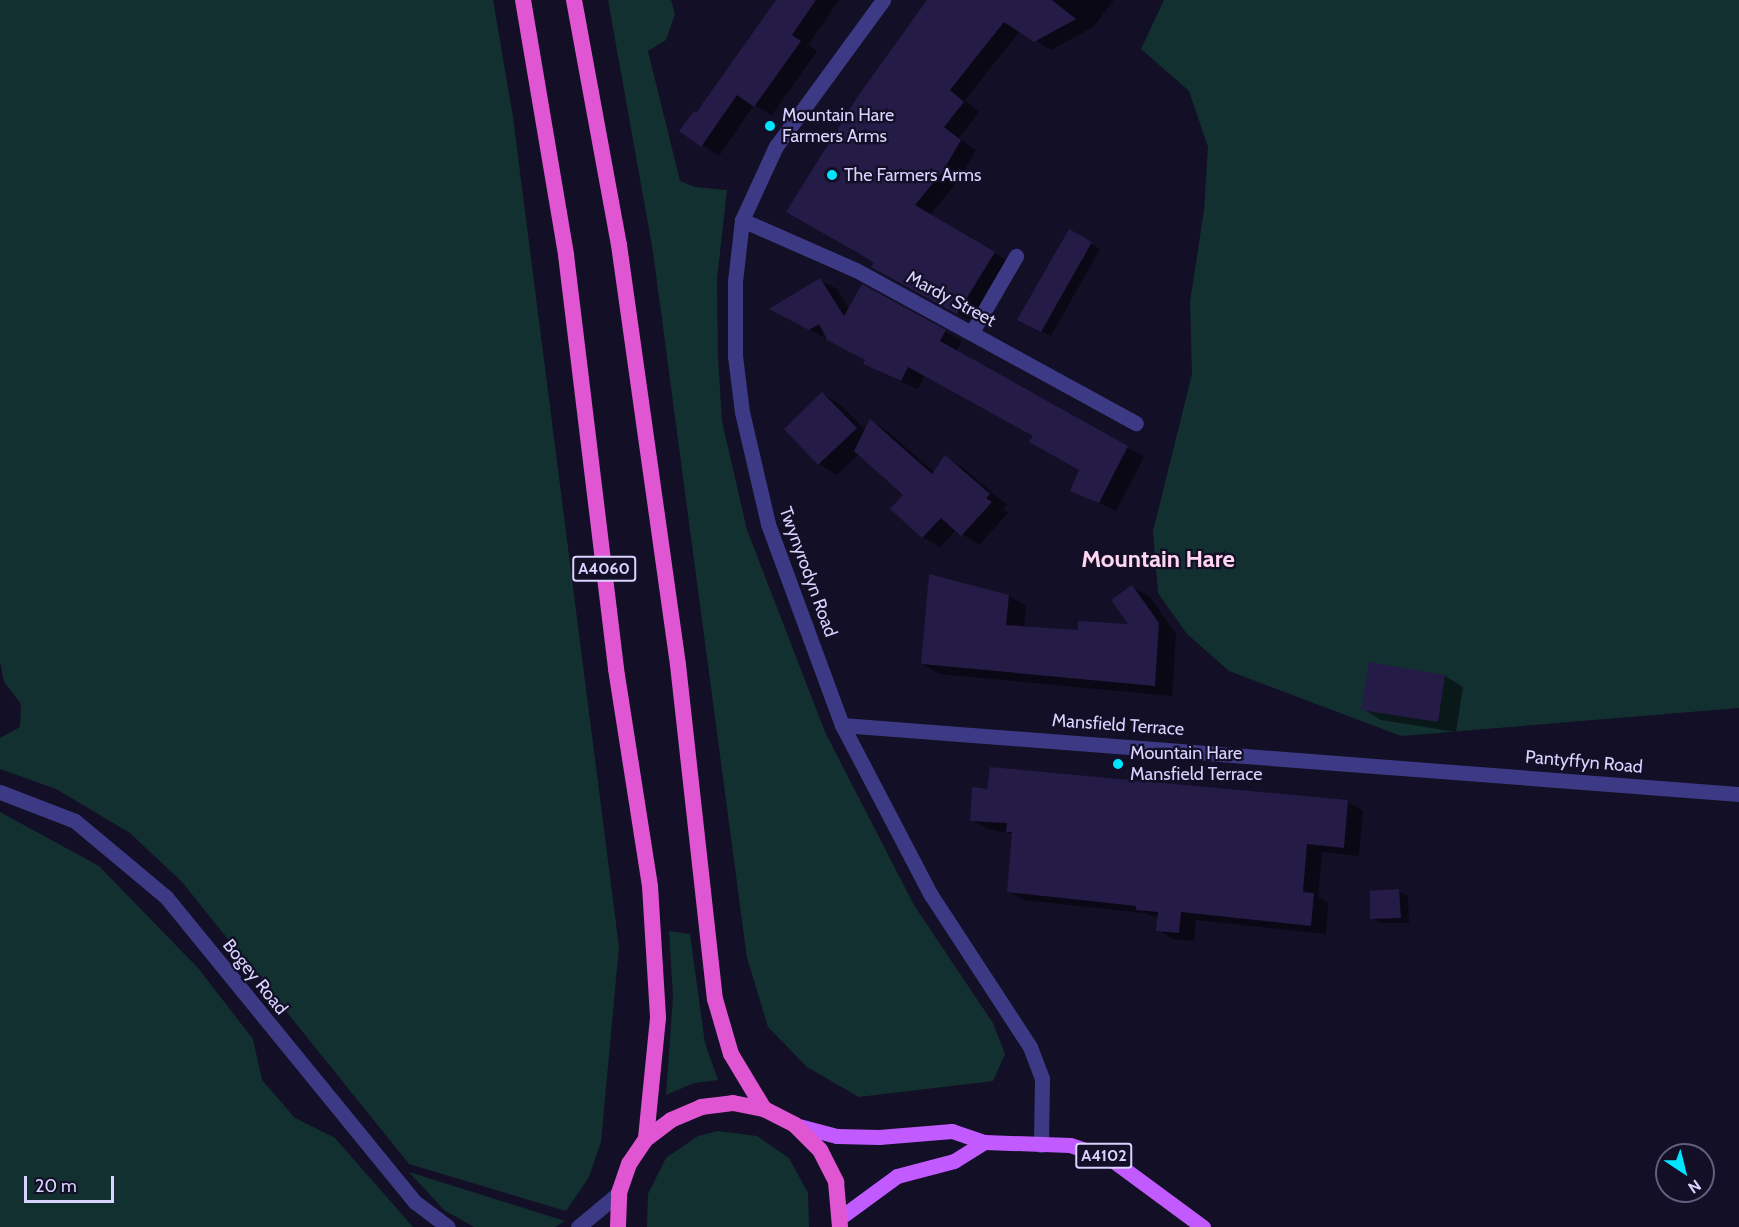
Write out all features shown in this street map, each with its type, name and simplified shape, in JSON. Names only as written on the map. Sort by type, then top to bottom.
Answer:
[{"type":"highway","name":"A4060","points":[[523,0],[566,255],[616,669],[650,886],[658,1018],[646,1139]]},
{"type":"highway","name":"A4060","points":[[574,0],[619,244],[678,665],[715,999],[731,1054],[764,1109]]},
{"type":"highway","points":[[618,1227],[619,1193],[629,1164],[646,1139],[671,1119],[701,1107],[733,1103],[764,1109],[795,1125],[820,1150],[836,1182],[841,1222]]},
{"type":"main road","name":"A4102","points":[[795,1125],[837,1136],[879,1137],[952,1131],[984,1142],[1070,1145],[1108,1157],[1203,1227]]},
{"type":"main road","points":[[841,1222],[897,1176],[954,1161],[984,1142]]},
{"type":"street","name":"Twynyrodyn Road","points":[[883,0],[776,146],[742,220],[735,280],[735,356],[742,412],[768,524],[842,724],[931,895],[1030,1047],[1042,1079],[1041,1145]]},
{"type":"street","name":"Mardy Street","points":[[742,220],[856,270],[1136,423]]},
{"type":"street","points":[[972,332],[1016,256]]},
{"type":"street","name":"Mansfield Terrace","points":[[842,724],[1426,768]]},
{"type":"street","name":"Pantyffyn Road","points":[[1426,768],[1739,794]]},
{"type":"street","name":"Bogey Road","points":[[0,792],[75,821],[166,897],[415,1202],[448,1227]]},
{"type":"street","points":[[578,1227],[619,1193]]},
{"type":"green space","points":[[0,0],[493,0],[513,117],[619,947],[601,1142],[589,1177],[566,1211],[409,1164],[182,882],[130,833],[56,789],[0,769],[0,738],[20,727],[21,704],[4,682],[0,661]]},
{"type":"green space","points":[[608,0],[671,0],[675,14],[666,40],[648,51],[680,181],[695,187],[727,190],[717,280],[718,357],[722,421],[747,530],[825,732],[914,905],[993,1023],[1005,1054],[993,1081],[859,1097],[807,1067],[768,1027],[747,958],[653,252]]},
{"type":"green space","points":[[1164,0],[1739,0],[1739,708],[1401,736],[1229,671],[1187,634],[1158,593],[1153,531],[1192,374],[1190,302],[1204,210],[1208,147],[1189,91],[1141,49]]},
{"type":"green space","points":[[0,812],[99,866],[198,968],[253,1039],[262,1080],[295,1118],[335,1138],[413,1227],[0,1227]]},
{"type":"green space","points":[[669,931],[690,934],[705,1043],[718,1080],[694,1083],[666,1095],[673,997]]},
{"type":"green space","points":[[718,1131],[757,1136],[789,1158],[808,1193],[809,1227],[647,1227],[648,1194],[666,1158],[698,1136]]},
{"type":"green space","points":[[409,1172],[565,1221],[555,1227],[474,1227],[444,1210]]},
{"type":"building","points":[[776,0],[816,0],[792,35],[801,41],[754,107],[737,95],[701,147],[679,131],[694,111],[696,113]]},
{"type":"building","points":[[927,0],[1052,0],[1076,19],[1034,42],[1004,22],[950,90],[964,102],[944,127],[961,140],[943,171],[915,205],[995,252],[957,314],[871,267],[874,263],[786,212],[858,96]]},
{"type":"building","points":[[1069,229],[1092,242],[1041,332],[1017,320]]},
{"type":"building","points":[[820,278],[844,316],[862,284],[946,330],[940,341],[1128,446],[1099,503],[1070,491],[1079,470],[1029,442],[1033,436],[908,367],[901,381],[863,364],[865,360],[827,340],[819,324],[809,330],[769,309]]},
{"type":"building","points":[[822,392],[857,428],[818,465],[784,429]]},
{"type":"building","points":[[870,419],[932,474],[945,455],[990,494],[986,498],[992,502],[961,536],[941,518],[922,538],[890,509],[903,495],[854,451]]},
{"type":"building","points":[[929,574],[1009,595],[1006,625],[1078,630],[1078,621],[1128,624],[1111,600],[1132,585],[1159,623],[1155,686],[921,664]]},
{"type":"building","points":[[1369,662],[1445,675],[1438,722],[1361,710]]},
{"type":"building","points":[[990,767],[1348,800],[1344,848],[1307,844],[1303,892],[1314,893],[1311,926],[1181,912],[1179,933],[1156,931],[1158,912],[1136,910],[1136,906],[1007,892],[1012,832],[1006,832],[1007,823],[970,821],[972,787],[987,789]]},
{"type":"building","points":[[1399,889],[1401,918],[1370,919],[1370,891]]},
{"type":"place","name":"Mountain Hare Farmers Arms","points":[[770,126]]},
{"type":"place","name":"The Farmers Arms","points":[[832,175]]},
{"type":"place","name":"Mountain Hare Mansfield Terrace","points":[[1118,764]]},
{"type":"district","name":"Mountain Hare","points":[[1158,559]]}]
